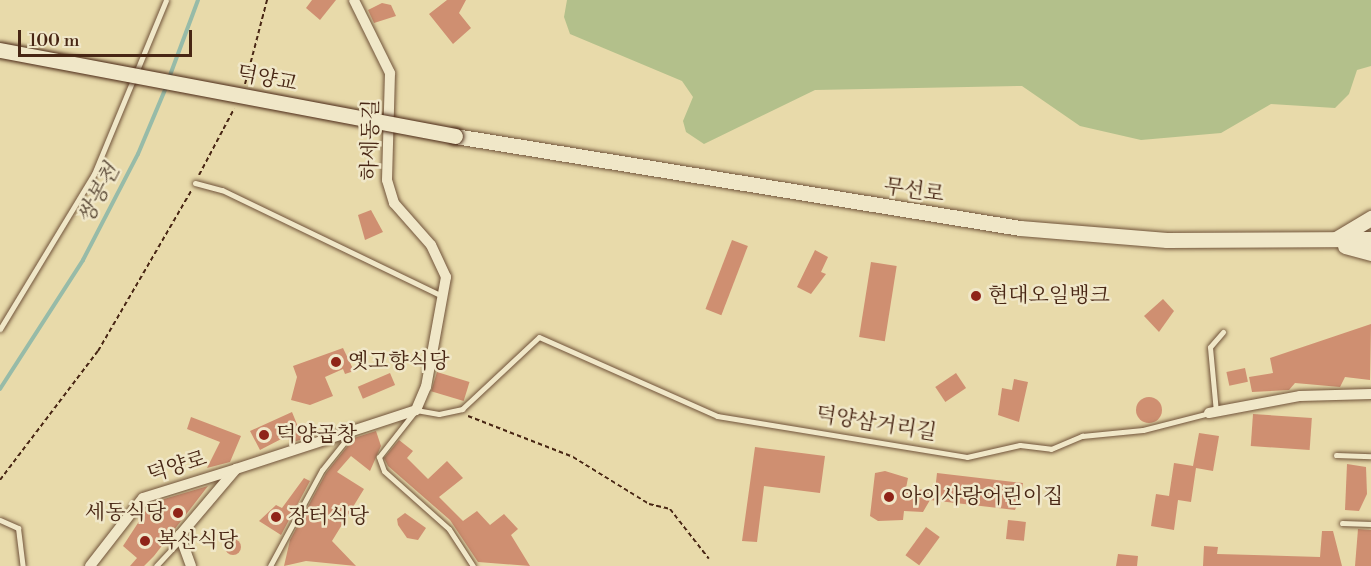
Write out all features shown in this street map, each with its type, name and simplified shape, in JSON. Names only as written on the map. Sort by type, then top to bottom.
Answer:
[{"type":"street","name":"하세동길","points":[[354,0],[390,73],[390,192],[404,219],[439,259],[445,298],[416,410]]},
{"type":"street","name":"덕양교","points":[[0,50],[455,136]]},
{"type":"street","name":"무선로","points":[[455,136],[1020,228],[1167,240],[1330,242],[1371,239]]},
{"type":"street","points":[[1330,242],[1371,218]]},
{"type":"street","points":[[1330,242],[1371,253]]},
{"type":"street","name":"덕양삼거리길","points":[[1213,413],[1300,396],[1371,394]]},
{"type":"street","points":[[191,566],[180,540],[236,469],[355,428],[416,410]]},
{"type":"street","name":"덕양로","points":[[93,565],[143,498],[236,469]]},
{"type":"lane","points":[[0,329],[94,174],[166,0]]},
{"type":"lane","points":[[195,183],[222,190],[445,298]]},
{"type":"lane","points":[[1213,413],[1210,347],[1223,332]]},
{"type":"lane","name":"덕양삼거리길","points":[[456,412],[543,336],[705,412],[967,457],[1020,445],[1050,449],[1082,436],[1143,430],[1213,413]]},
{"type":"lane","points":[[416,410],[456,412]]},
{"type":"lane","name":"하세동길","points":[[416,410],[383,449],[380,465],[449,529],[474,566]]},
{"type":"lane","points":[[270,566],[322,470],[355,428]]},
{"type":"lane","points":[[1336,455],[1371,456]]},
{"type":"lane","points":[[0,520],[18,528],[23,566]]},
{"type":"lane","points":[[1342,523],[1371,524]]},
{"type":"lane","points":[[156,566],[180,540]]},
{"type":"path","points":[[241,93],[267,0]]},
{"type":"path","points":[[0,480],[98,351],[195,183],[237,102]]},
{"type":"path","points":[[456,412],[573,457],[649,504],[670,509],[709,559]]},
{"type":"green space","points":[[567,0],[1371,0],[1371,66],[1357,70],[1349,94],[1335,108],[1271,104],[1221,133],[1141,140],[1080,126],[1022,86],[815,90],[704,144],[686,132],[683,121],[693,97],[682,81],[570,34],[564,17]]},
{"type":"building","points":[[312,0],[336,0],[320,20],[306,8]]},
{"type":"building","points":[[447,0],[466,0],[459,13],[471,28],[453,44],[429,14]]},
{"type":"building","points":[[382,3],[391,5],[396,16],[374,23],[368,10]]},
{"type":"building","points":[[371,210],[383,232],[365,240],[358,215]]},
{"type":"building","points":[[732,240],[748,246],[721,315],[705,309]]},
{"type":"building","points":[[815,250],[828,257],[821,272],[826,274],[811,294],[797,287]]},
{"type":"building","points":[[871,262],[897,266],[885,341],[859,337]]},
{"type":"building","points":[[1163,299],[1174,311],[1159,332],[1144,316]]},
{"type":"building","points":[[1371,324],[1370,380],[1345,377],[1340,387],[1295,383],[1289,390],[1252,392],[1249,377],[1273,373],[1270,358]]},
{"type":"building","points":[[343,348],[354,371],[345,374],[343,369],[325,377],[333,396],[310,405],[291,400],[297,377],[293,366]]},
{"type":"building","points":[[1245,368],[1248,382],[1229,386],[1226,372]]},
{"type":"building","points":[[437,372],[470,382],[464,401],[431,391]]},
{"type":"building","points":[[390,373],[395,385],[363,399],[358,387]]},
{"type":"building","points":[[956,373],[966,388],[945,402],[935,387]]},
{"type":"building","points":[[1014,379],[1028,382],[1019,422],[998,415],[1002,388],[1012,390]]},
{"type":"building","points":[[1149,397],[1158,401],[1162,410],[1158,419],[1149,423],[1140,419],[1136,410],[1140,401]]},
{"type":"building","points":[[292,412],[303,439],[290,443],[287,436],[260,450],[250,431]]},
{"type":"building","points":[[1253,414],[1312,418],[1310,450],[1251,446]]},
{"type":"building","points":[[191,417],[241,436],[230,462],[207,468],[220,442],[187,429]]},
{"type":"building","points":[[376,431],[381,446],[370,471],[351,456],[337,472],[364,489],[332,541],[356,566],[306,561],[284,566],[290,540],[326,473],[354,438]]},
{"type":"building","points":[[1199,433],[1219,436],[1213,471],[1196,468],[1191,502],[1178,500],[1174,530],[1151,526],[1156,494],[1169,496],[1174,463],[1193,466]]},
{"type":"building","points":[[399,440],[413,451],[407,458],[428,479],[447,461],[463,478],[439,497],[463,521],[477,511],[490,525],[504,514],[518,529],[511,535],[530,566],[478,562],[450,520],[388,466],[384,458]]},
{"type":"building","points":[[755,447],[825,456],[820,493],[764,486],[757,542],[742,541]]},
{"type":"building","points":[[1347,464],[1366,467],[1367,494],[1359,511],[1345,510]]},
{"type":"building","points":[[885,471],[908,478],[906,488],[935,491],[937,473],[1023,483],[1015,510],[930,500],[923,512],[904,511],[903,520],[878,521],[870,516],[875,473]]},
{"type":"building","points":[[304,478],[310,481],[281,535],[259,521],[276,505],[282,508]]},
{"type":"building","points":[[208,486],[154,556],[144,566],[130,566],[137,558],[123,546],[149,506],[155,511],[164,499]]},
{"type":"building","points":[[405,513],[426,528],[418,540],[407,538],[398,525],[397,519]]},
{"type":"building","points":[[1008,520],[1026,522],[1024,541],[1006,539]]},
{"type":"building","points":[[926,527],[940,537],[919,565],[905,555]]},
{"type":"building","points":[[1358,529],[1371,530],[1371,566],[1355,566]]},
{"type":"building","points":[[1322,531],[1333,531],[1342,566],[1203,566],[1204,546],[1218,547],[1217,554],[1320,557]]},
{"type":"building","points":[[233,539],[239,541],[241,547],[239,553],[233,555],[227,553],[225,547],[227,541]]},
{"type":"building","points":[[1118,554],[1138,556],[1137,566],[1116,566]]},
{"type":"waterway","name":"쌍봉천","points":[[169,78],[198,0]]},
{"type":"waterway","name":"쌍봉천","points":[[0,389],[83,260],[138,154],[167,85]]},
{"type":"place","name":"현대오일뱅크","points":[[976,296]]},
{"type":"place","name":"옛고향식당","points":[[336,362]]},
{"type":"place","name":"덕양곱창","points":[[264,435]]},
{"type":"place","name":"아이사랑어린이집","points":[[889,497]]},
{"type":"place","name":"세동식당","points":[[178,513]]},
{"type":"place","name":"장터식당","points":[[276,517]]},
{"type":"place","name":"복산식당","points":[[145,541]]}]
